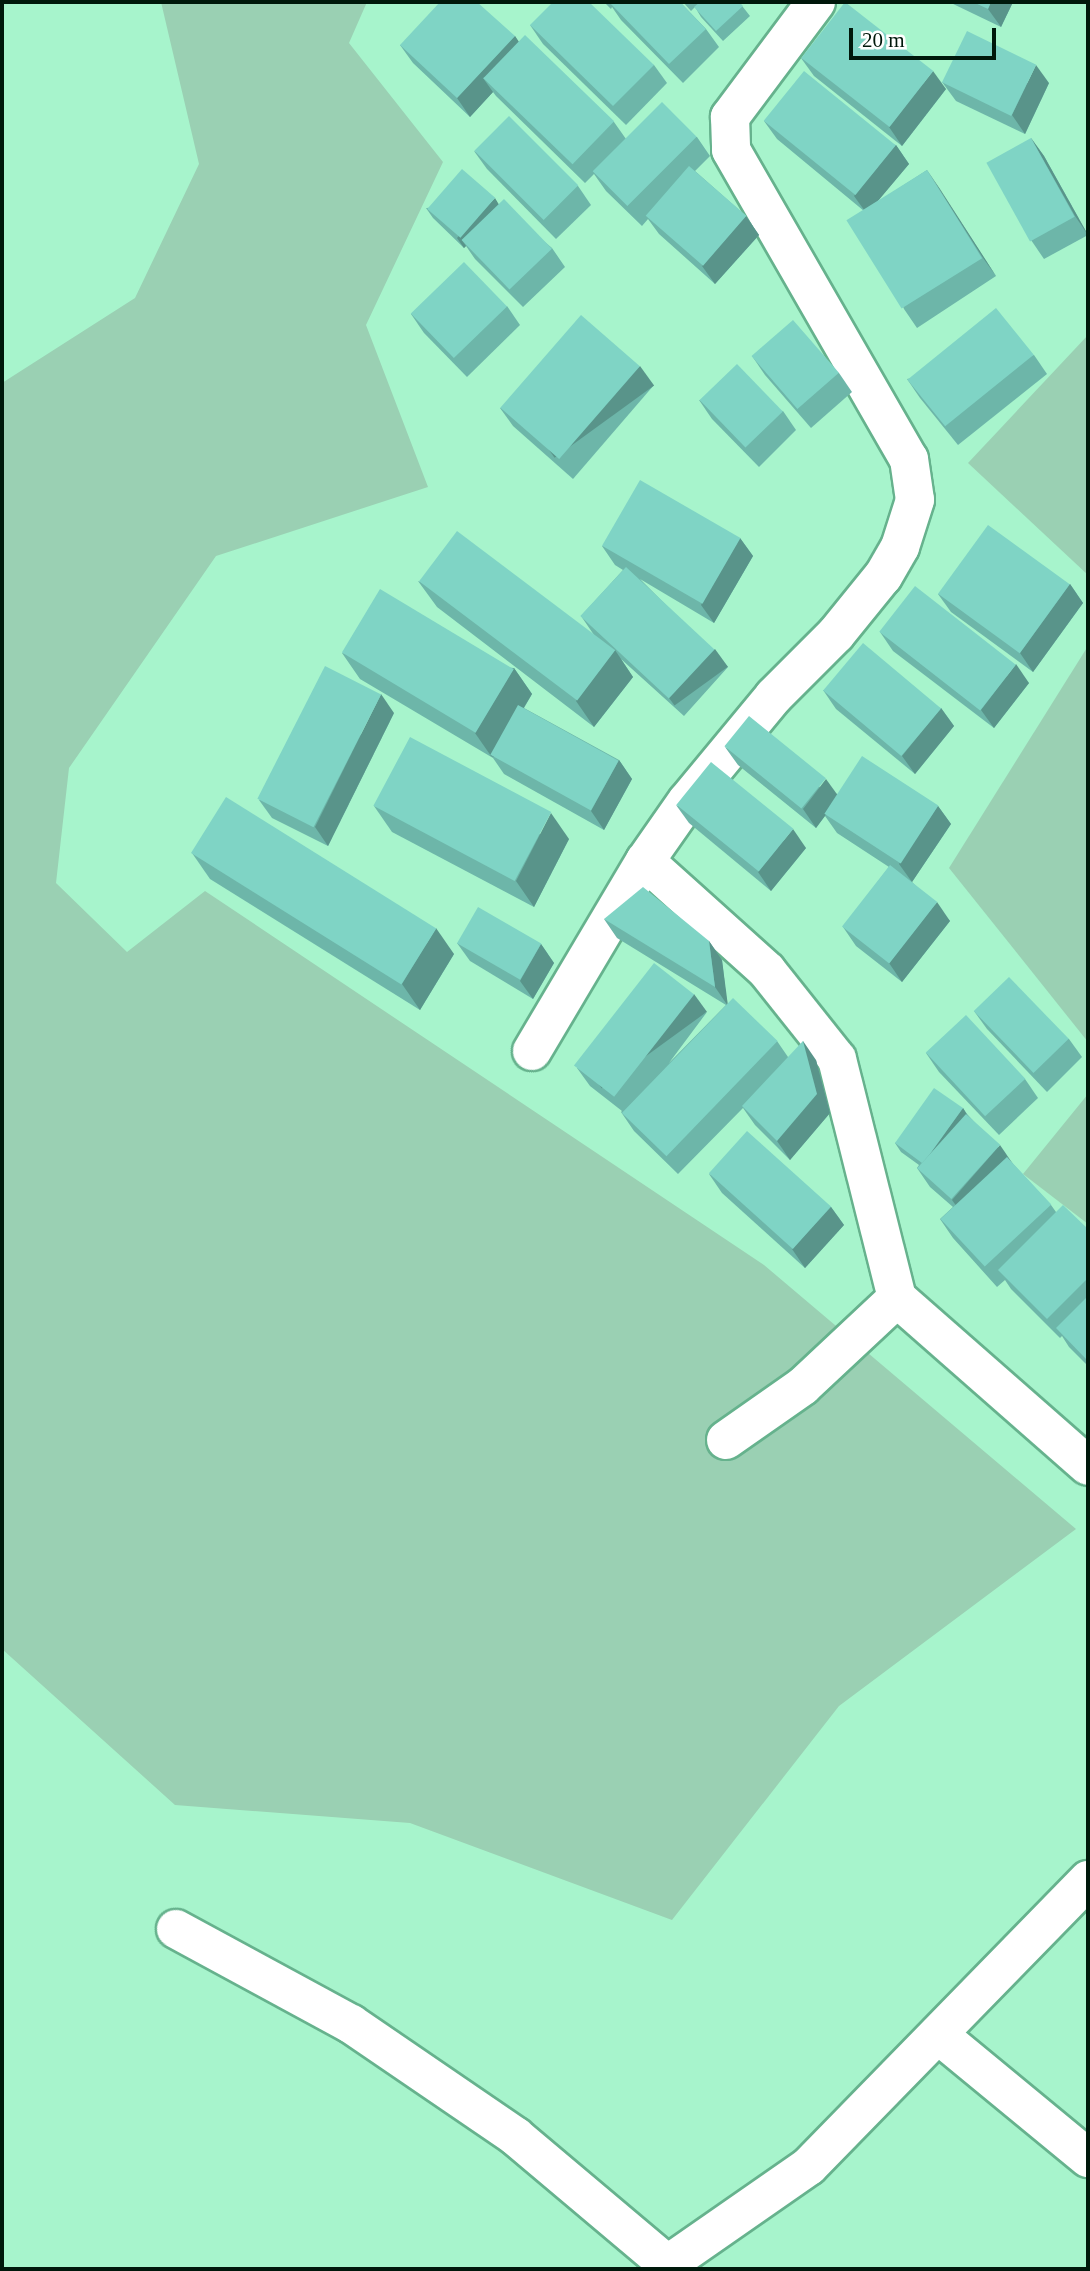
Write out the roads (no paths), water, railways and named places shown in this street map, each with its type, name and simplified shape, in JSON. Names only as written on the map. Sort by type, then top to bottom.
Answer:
[{"type":"street","points":[[532,1051],[646,861],[687,801],[747,727],[836,634],[883,576],[900,547],[915,500],[909,459],[730,150],[730,117],[816,2]]},
{"type":"street","points":[[646,861],[767,971],[836,1059],[897,1298],[1088,1466]]},
{"type":"street","points":[[726,1440],[803,1386],[897,1298]]},
{"type":"street","points":[[176,1929],[351,2024],[504,2129],[664,2267],[809,2166],[940,2036],[1088,1880]]},
{"type":"street","points":[[940,2036],[1088,2158]]}]
